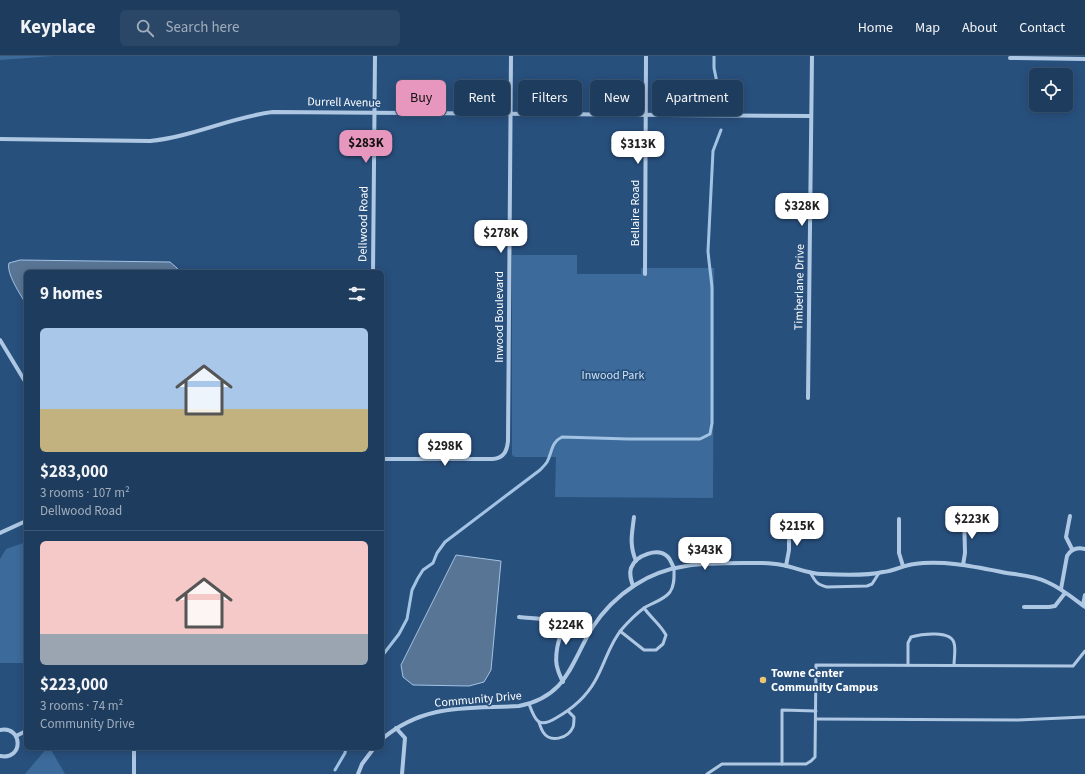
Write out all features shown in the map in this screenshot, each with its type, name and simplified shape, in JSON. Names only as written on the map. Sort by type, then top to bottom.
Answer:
[{"type":"street","name":"Dellwood Road","points":[[373,270],[375,56]]},
{"type":"street","name":"Inwood Boulevard","points":[[510,114],[511,56]]},
{"type":"street","name":"Bellaire Road","points":[[645,274],[646,56]]},
{"type":"street","name":"Timberlane Drive","points":[[808,398],[812,56]]},
{"type":"street","points":[[1010,58],[1085,59]]},
{"type":"street","name":"Durrell Avenue","points":[[0,139],[150,141],[174,138],[243,117],[273,112],[454,113]]},
{"type":"street","name":"Durrell Avenue","points":[[510,114],[811,116]]},
{"type":"street","name":"Inwood Boulevard","points":[[384,459],[486,460],[497,459],[502,456],[507,449],[510,116]]},
{"type":"street","points":[[0,340],[24,380]]},
{"type":"street","points":[[963,565],[964,514]]},
{"type":"street","points":[[1070,516],[1066,537],[1072,549]]},
{"type":"street","points":[[634,517],[631,550],[636,561]]},
{"type":"street","points":[[899,519],[899,553],[903,566]]},
{"type":"street","points":[[0,533],[24,522]]},
{"type":"street","points":[[786,566],[789,550],[789,526]]},
{"type":"street","points":[[1061,589],[1067,556],[1072,549],[1085,549]]},
{"type":"street","points":[[633,586],[630,578],[631,567],[645,554],[658,553],[667,556],[674,568]]},
{"type":"street","name":"Community Drive","points":[[384,737],[396,728],[423,715],[446,710],[519,706],[529,704],[550,693],[563,682],[573,667],[592,628],[606,610],[622,594],[633,586],[661,572],[682,566],[705,563],[770,563],[821,574],[879,573],[903,566],[923,563],[950,563],[1032,577],[1061,589],[1084,606]]},
{"type":"street","points":[[1024,607],[1055,606],[1065,593]]},
{"type":"street","points":[[1084,606],[1085,595]]},
{"type":"street","points":[[518,617],[556,621],[562,624],[566,629]]},
{"type":"street","points":[[563,682],[556,664],[559,641],[566,629],[578,626],[592,628]]},
{"type":"street","points":[[396,728],[405,738],[402,774]]},
{"type":"street","points":[[0,730],[10,730],[16,736],[18,744],[16,751],[9,756],[0,756]]},
{"type":"street","points":[[16,736],[24,733]]},
{"type":"street","points":[[134,750],[134,774]]},
{"type":"street","points":[[358,774],[362,764],[372,750]]},
{"type":"lane","points":[[529,704],[534,719],[546,724],[568,711],[586,694],[596,680],[620,631],[644,608],[660,600],[670,592],[674,580],[674,568]]},
{"type":"lane","points":[[810,572],[816,583],[820,586],[827,587],[867,586],[872,584],[879,573]]},
{"type":"lane","points":[[620,631],[644,650],[656,650],[663,644],[666,636],[661,626],[644,608]]},
{"type":"lane","points":[[908,665],[908,643],[911,637],[918,635],[945,635],[950,637],[954,643],[954,666]]},
{"type":"lane","points":[[707,774],[722,764],[806,764],[815,757],[816,665],[1073,666],[1085,651]]},
{"type":"lane","points":[[782,764],[782,710],[816,711]]},
{"type":"lane","points":[[539,722],[543,732],[552,738],[562,737],[568,734],[574,726],[574,717],[568,711]]},
{"type":"lane","points":[[816,719],[1018,720],[1085,717]]},
{"type":"green space","points":[[0,56],[53,56],[0,60]]},
{"type":"green space","name":"Inwood Park","points":[[512,255],[577,255],[577,274],[641,274],[641,268],[714,268],[713,498],[555,497],[556,457],[515,457],[512,455]]},
{"type":"green space","points":[[24,543],[24,663],[0,663],[0,559],[6,549]]},
{"type":"green space","points":[[45,750],[51,750],[65,774],[25,774]]},
{"type":"shaded area","points":[[20,260],[170,262],[178,270],[24,270],[24,301],[14,284],[9,263]]},
{"type":"shaded area","points":[[456,555],[501,561],[491,670],[484,682],[469,686],[413,685],[403,677],[401,665]]},
{"type":"waterway","points":[[714,56],[714,68],[716,80]]},
{"type":"waterway","points":[[384,653],[399,634],[407,619],[412,590],[418,578],[423,570],[433,563],[437,553],[445,542],[540,470],[547,462],[558,439],[562,437],[700,439],[710,434],[712,423],[712,288],[708,251],[713,151],[721,130]]},
{"type":"waterway","points":[[335,770],[346,750]]},
{"type":"place","name":"Towne Center Community Campus","points":[[763,680]]}]
